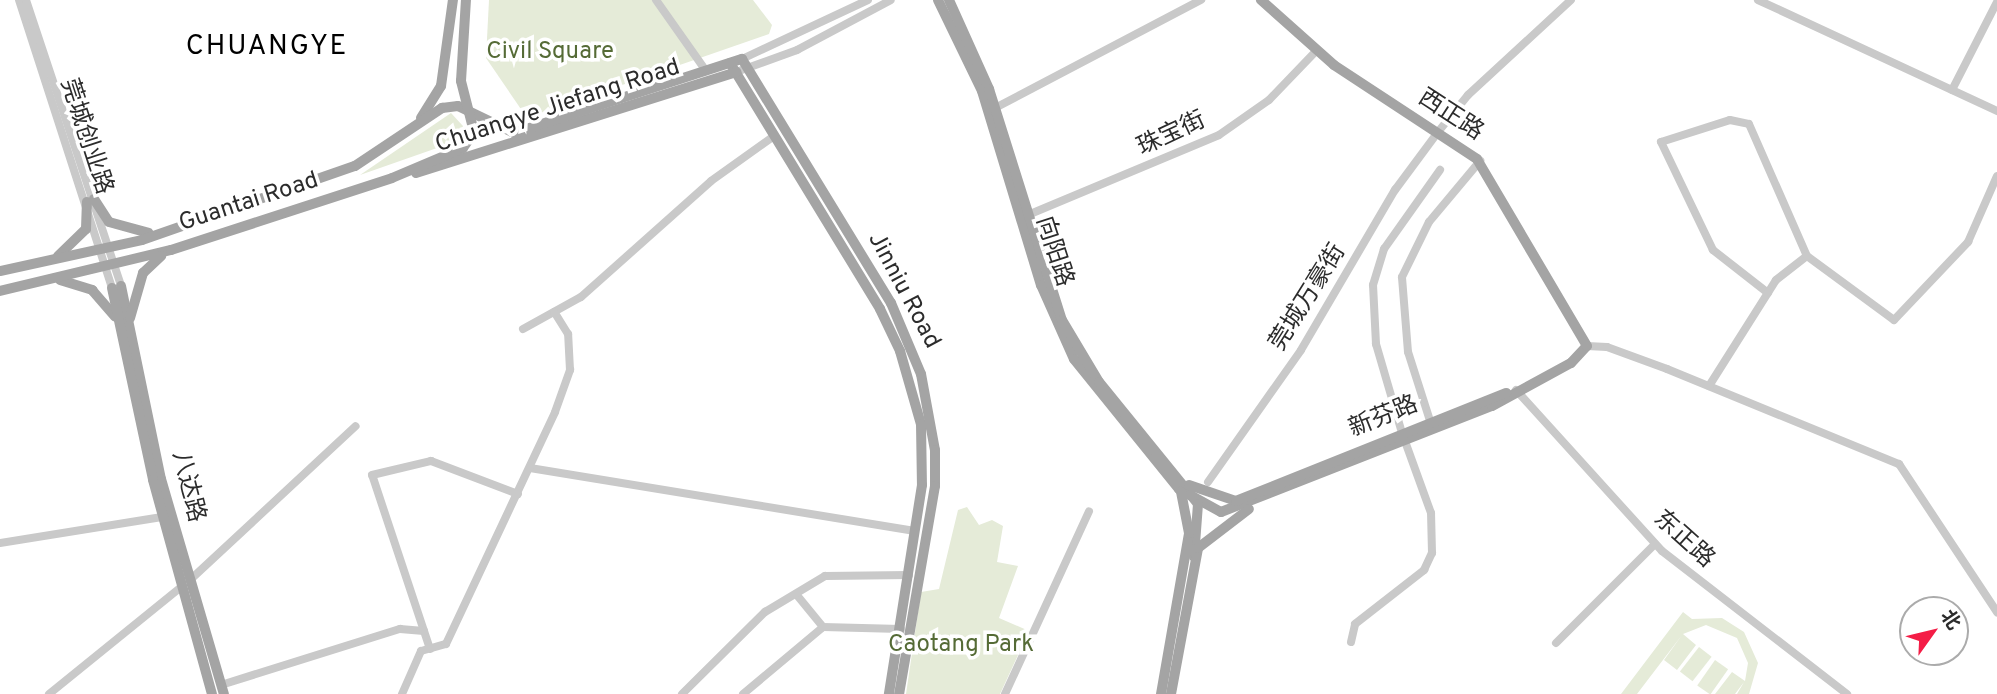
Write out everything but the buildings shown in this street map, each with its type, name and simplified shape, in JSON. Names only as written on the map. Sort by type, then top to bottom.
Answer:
[{"type":"main road","points":[[414,127],[441,86],[453,0]]},
{"type":"main road","points":[[466,0],[461,81],[466,109],[480,117]]},
{"type":"main road","name":"向阳路","points":[[938,0],[982,92],[1024,217],[1080,355],[1198,504]]},
{"type":"main road","name":"向阳路","points":[[949,0],[995,108],[1024,217]]},
{"type":"main road","name":"西正路","points":[[1261,0],[1316,51],[1480,162],[1587,346]]},
{"type":"main road","points":[[745,63],[733,67],[900,351],[924,453],[909,575],[889,694]]},
{"type":"main road","name":"Jinniu Road","points":[[745,63],[891,303],[921,374],[934,440],[935,486],[899,694]]},
{"type":"main road","name":"Chuangye Jiefang Road","points":[[480,117],[514,132],[706,71],[733,67]]},
{"type":"main road","name":"Chuangye Jiefang Road","points":[[392,178],[489,154],[733,67]]},
{"type":"main road","points":[[461,81],[480,117]]},
{"type":"main road","name":"Guantai Road","points":[[0,271],[106,250],[167,232],[355,166],[442,108],[466,109],[474,132],[463,148],[392,178],[170,250],[111,267],[0,291]]},
{"type":"main road","points":[[90,201],[116,226],[139,234],[167,232]]},
{"type":"main road","points":[[48,261],[75,245],[86,229],[90,201]]},
{"type":"main road","points":[[53,279],[92,290],[125,325],[143,273],[170,250]]},
{"type":"main road","name":"八达路","points":[[116,287],[190,580],[223,689]]},
{"type":"main road","name":"八达路","points":[[125,325],[162,517],[212,694]]},
{"type":"main road","name":"新芬路","points":[[1271,492],[1516,390],[1571,363],[1587,346]]},
{"type":"main road","points":[[1182,486],[1227,502],[1271,492]]},
{"type":"main road","points":[[1171,694],[1188,555],[1189,518],[1182,486]]},
{"type":"main road","points":[[1188,555],[1271,492]]},
{"type":"main road","points":[[1188,555],[1199,537],[1237,510],[1271,492]]},
{"type":"main road","points":[[1199,537],[1198,504],[1237,510],[1260,501]]},
{"type":"main road","points":[[1161,694],[1185,575]]},
{"type":"street","name":"莞城创业路","points":[[19,0],[90,201]]},
{"type":"street","name":"莞城创业路","points":[[26,0],[116,287]]},
{"type":"street","points":[[656,0],[706,71]]},
{"type":"street","points":[[745,63],[868,0]]},
{"type":"street","points":[[745,63],[797,50],[891,0]]},
{"type":"street","points":[[995,108],[1201,0]]},
{"type":"street","name":"莞城万豪街","points":[[1208,482],[1301,350],[1395,190],[1438,132],[1468,95],[1570,0]]},
{"type":"street","points":[[1758,0],[1997,111]]},
{"type":"street","points":[[1952,90],[1997,2]]},
{"type":"street","name":"珠宝街","points":[[1024,217],[1220,135],[1269,100],[1316,51]]},
{"type":"street","points":[[1768,293],[1730,270],[1699,230],[1661,142],[1730,120],[1749,124],[1807,256],[1894,320],[1968,242],[1997,176]]},
{"type":"street","points":[[523,329],[581,297],[711,181],[774,136]]},
{"type":"street","points":[[1431,426],[1402,324],[1402,277],[1429,222],[1480,162]]},
{"type":"street","points":[[1351,642],[1355,624],[1424,570],[1432,553],[1431,513],[1404,437],[1376,344],[1373,285],[1384,249],[1440,170]]},
{"type":"street","points":[[1709,386],[1768,293],[1807,256]]},
{"type":"street","points":[[402,694],[421,652],[446,644],[530,468],[570,370],[568,334],[554,312]]},
{"type":"street","points":[[1587,346],[1607,347],[1899,464],[1997,612]]},
{"type":"street","name":"东正路","points":[[1516,390],[1654,544],[1847,694]]},
{"type":"street","points":[[190,580],[356,426]]},
{"type":"street","points":[[430,649],[372,475],[431,461],[518,494]]},
{"type":"street","points":[[530,468],[915,531]]},
{"type":"street","points":[[1005,694],[1089,511]]},
{"type":"street","points":[[0,543],[162,517]]},
{"type":"street","points":[[1556,643],[1654,544]]},
{"type":"street","points":[[682,694],[765,612],[825,576],[850,572],[909,575]]},
{"type":"street","points":[[49,694],[181,587]]},
{"type":"street","points":[[796,594],[823,627]]},
{"type":"street","points":[[743,694],[823,627],[901,629]]},
{"type":"street","points":[[223,689],[400,629],[424,631]]},
{"type":"street","points":[[751,686],[757,694]]},
{"type":"green space","name":"Civil Square","points":[[489,0],[753,0],[772,25],[769,34],[527,118],[486,58]]},
{"type":"green space","points":[[451,113],[463,126],[457,141],[360,175]]},
{"type":"green space","name":"Caotang Park","points":[[967,507],[979,525],[992,520],[1003,526],[997,562],[1018,566],[999,618],[1029,631],[1000,694],[906,694],[921,592],[939,589],[958,510]]},
{"type":"green space","points":[[1683,612],[1692,619],[1722,618],[1744,632],[1758,663],[1749,694],[1737,694],[1744,682],[1735,694],[1715,694],[1732,672],[1745,681],[1748,663],[1737,638],[1706,625],[1683,634],[1696,645],[1677,670],[1664,660],[1682,635],[1637,694],[1621,694]]},
{"type":"green space","points":[[1699,647],[1712,657],[1693,681],[1680,671]]},
{"type":"green space","points":[[1715,660],[1728,669],[1711,694],[1697,685]]},
{"type":"district","name":"CHUANGYE","points":[[267,47]]}]
